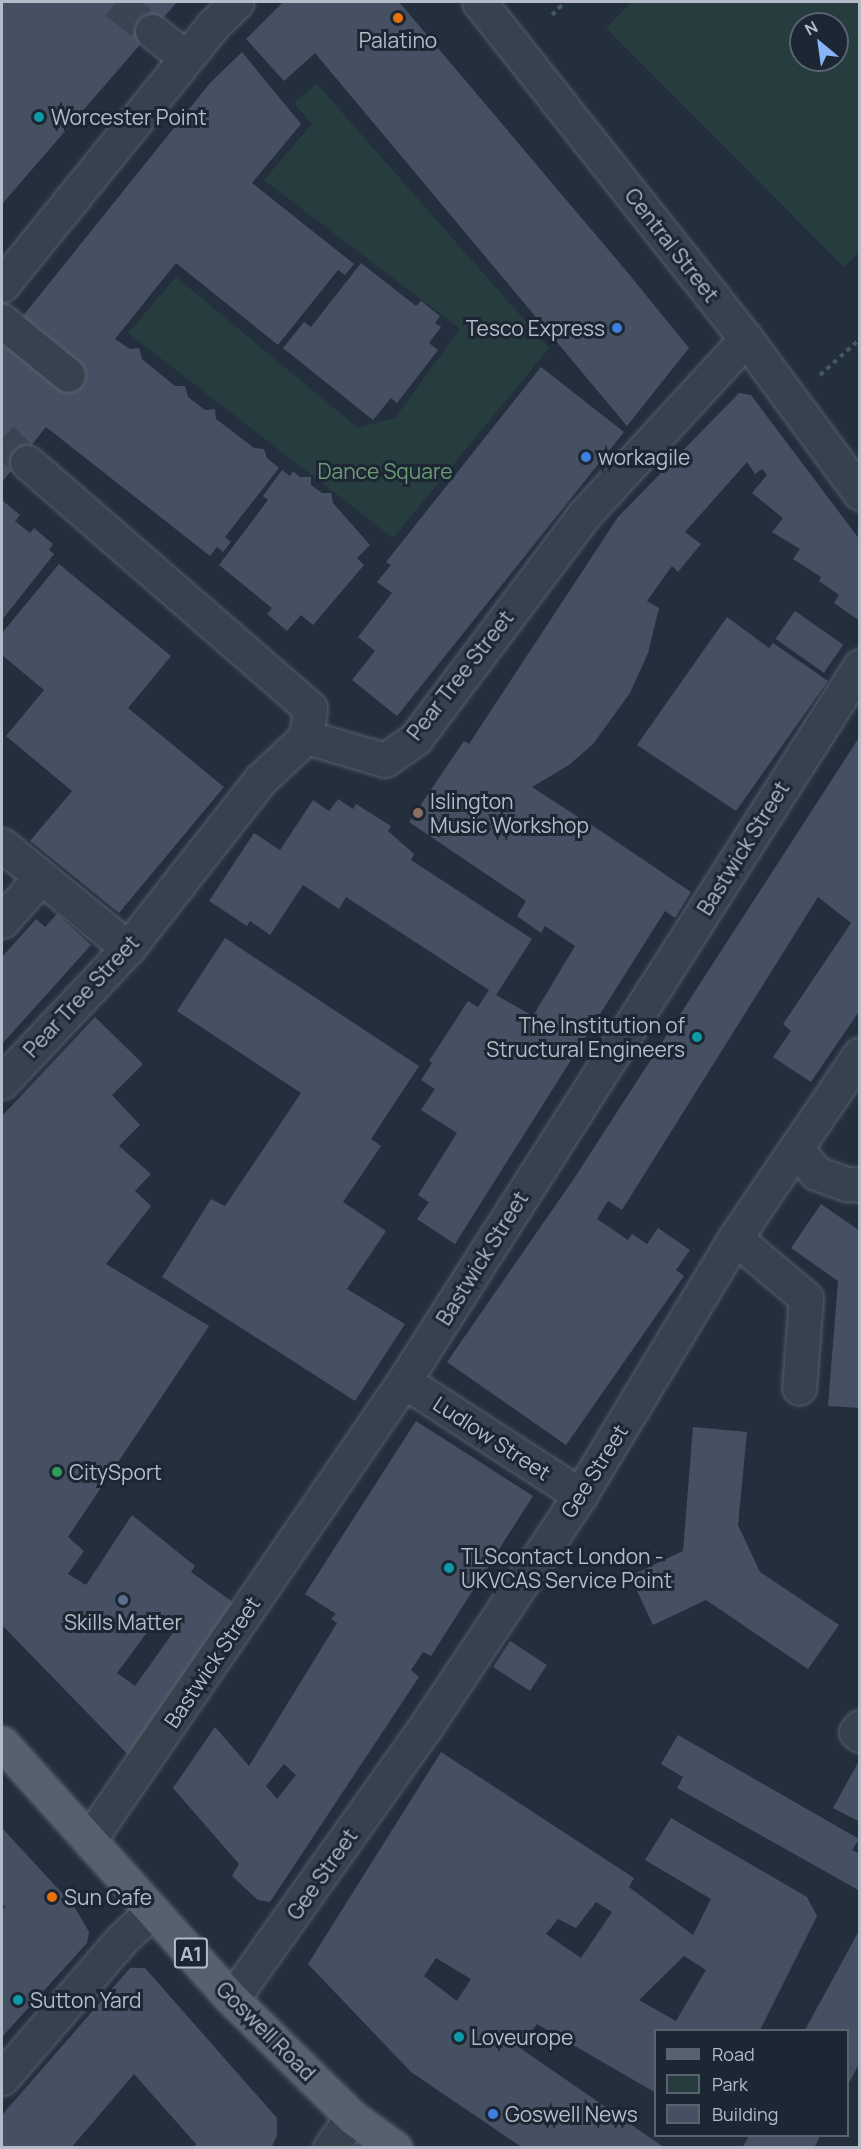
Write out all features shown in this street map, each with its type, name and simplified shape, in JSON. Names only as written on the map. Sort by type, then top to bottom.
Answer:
[{"type":"main road","name":"Goswell Road","points":[[2,1743],[232,1999],[352,2117],[395,2148]]},
{"type":"street","points":[[2,285],[186,58],[237,2]]},
{"type":"street","name":"Central Street","points":[[479,2],[746,339],[860,493]]},
{"type":"street","points":[[152,31],[186,58]]},
{"type":"street","points":[[2,321],[68,375]]},
{"type":"street","name":"Pear Tree Street","points":[[2,1082],[128,948],[260,780],[306,737],[385,760],[416,738],[584,515],[746,339]]},
{"type":"street","points":[[27,462],[310,708],[306,737]]},
{"type":"street","name":"Bastwick Street","points":[[89,1840],[404,1381],[860,666]]},
{"type":"street","points":[[2,845],[128,948]]},
{"type":"street","points":[[2,921],[41,877]]},
{"type":"street","name":"Gee Street","points":[[232,1999],[428,1723],[580,1495],[735,1238],[860,1054]]},
{"type":"street","points":[[796,1148],[816,1173],[847,1184],[860,1185]]},
{"type":"street","points":[[735,1238],[806,1298],[799,1388]]},
{"type":"street","name":"Ludlow Street","points":[[404,1381],[580,1495]]},
{"type":"street","points":[[860,1727],[856,1732],[860,1735]]},
{"type":"street","points":[[2,2078],[121,1940],[152,1911]]},
{"type":"street","points":[[330,2148],[352,2117]]},
{"type":"path","points":[[552,15],[565,2]]},
{"type":"path","points":[[791,400],[860,339]]},
{"type":"green space","points":[[632,2],[859,2],[859,252],[844,267],[606,28]]},
{"type":"green space","name":"Dance Square","points":[[317,84],[549,348],[393,538],[128,333],[176,277],[358,428],[395,418],[460,329],[264,180],[312,124],[294,103]]},
{"type":"building","name":"Worcester Point","points":[[2,2],[177,2],[2,204]]},
{"type":"building","points":[[283,2],[399,2],[689,348],[627,426],[315,53],[284,81],[246,39]]},
{"type":"building","points":[[242,52],[301,124],[252,183],[354,264],[345,275],[338,270],[278,345],[176,263],[115,339],[130,349],[139,348],[142,359],[175,386],[185,386],[188,397],[205,410],[215,409],[216,419],[254,448],[264,449],[267,458],[279,468],[225,537],[231,542],[223,552],[217,547],[210,556],[46,427],[2,482],[2,342],[210,83]]},
{"type":"building","points":[[361,263],[416,306],[421,301],[440,316],[435,323],[441,327],[429,343],[438,350],[397,403],[391,398],[373,420],[283,348],[304,322],[311,327]]},
{"type":"building","points":[[541,367],[624,432],[397,716],[352,680],[375,651],[358,637],[392,593],[377,582],[391,565],[386,562]]},
{"type":"building","points":[[739,393],[751,395],[860,540],[860,621],[834,603],[839,595],[819,581],[821,577],[793,559],[800,549],[772,532],[783,518],[752,493],[767,475],[762,469],[755,474],[747,462],[685,532],[701,544],[678,572],[672,566],[647,601],[659,608],[648,653],[630,693],[593,744],[569,765],[532,787],[581,819],[576,827],[580,831],[586,821],[691,892],[675,918],[665,911],[455,1244],[417,1219],[429,1202],[418,1195],[457,1133],[421,1110],[435,1089],[421,1080],[432,1063],[429,1061],[468,1001],[478,1007],[489,990],[346,897],[339,909],[303,885],[270,935],[250,921],[247,926],[209,901],[254,833],[280,850],[313,800],[329,811],[338,799],[353,809],[356,804],[391,826],[388,831],[414,854],[411,860],[532,939],[496,995],[533,1016],[575,946],[545,926],[541,933],[517,916],[526,901],[409,822],[464,741],[469,744],[618,517]]},
{"type":"building","points":[[282,470],[290,476],[293,471],[300,477],[311,477],[311,485],[322,493],[331,493],[333,503],[370,545],[357,558],[364,565],[313,625],[301,615],[287,631],[267,614],[272,608],[219,565],[268,500],[263,496]]},
{"type":"building","points":[[2,500],[20,515],[15,521],[30,533],[34,528],[53,544],[49,550],[54,554],[2,620]]},
{"type":"building","points":[[59,564],[171,656],[128,708],[224,787],[119,913],[30,841],[72,791],[6,736],[44,690],[2,655],[2,633]]},
{"type":"building","points":[[795,611],[843,645],[824,673],[775,639]]},
{"type":"building","points":[[727,617],[769,648],[773,643],[828,681],[736,811],[637,745]]},
{"type":"building","points":[[860,736],[860,1010],[811,1082],[773,1057],[791,1031],[783,1024],[851,923],[818,897],[622,1210],[608,1201],[597,1219],[628,1240],[632,1234],[647,1244],[658,1228],[690,1250],[676,1270],[684,1276],[566,1445],[447,1362],[575,1177]]},
{"type":"building","points":[[57,914],[91,945],[2,1044],[2,957],[36,919],[45,927]]},
{"type":"building","points":[[225,938],[419,1066],[371,1139],[381,1146],[343,1202],[386,1231],[347,1289],[405,1324],[355,1401],[162,1277],[211,1199],[225,1206],[301,1093],[177,1011]]},
{"type":"building","points":[[95,1017],[143,1064],[112,1095],[140,1125],[119,1146],[151,1174],[135,1191],[151,1206],[106,1264],[209,1326],[68,1537],[84,1551],[68,1574],[86,1585],[132,1515],[195,1566],[191,1572],[241,1608],[133,1760],[2,1625],[2,1116]],"holes":[[[160,1615],[177,1627],[135,1686],[117,1673]]]},
{"type":"building","points":[[821,1204],[860,1231],[860,1408],[828,1406],[838,1281],[791,1248]]},
{"type":"building","points":[[416,1421],[533,1496],[431,1656],[423,1652],[411,1670],[419,1677],[270,1902],[258,1900],[232,1876],[239,1864],[173,1788],[215,1727],[249,1766],[337,1623],[331,1619],[336,1614],[305,1594]],"holes":[[[284,1764],[296,1775],[277,1799],[266,1786]]]},
{"type":"building","points":[[693,1427],[747,1432],[738,1525],[760,1572],[839,1625],[808,1669],[706,1600],[653,1625],[630,1576],[683,1551]]},
{"type":"building","points":[[510,1641],[547,1665],[530,1691],[493,1667]]},
{"type":"building","points":[[678,1735],[859,1839],[852,1850],[860,1854],[860,1891],[677,1788],[683,1777],[661,1764]]},
{"type":"building","points":[[441,1752],[634,1878],[629,1887],[693,1935],[711,1899],[645,1860],[671,1818],[807,1897],[817,1916],[760,2029],[654,2029],[654,2092],[537,2024],[520,2048],[665,2148],[523,2148],[411,2072],[308,1964]],"holes":[[[596,1902],[612,1912],[581,1958],[546,1934],[558,1919],[576,1928]],[[684,1956],[706,1970],[676,2021],[639,2000]],[[436,1958],[471,1979],[457,2001],[424,1976]]]},
{"type":"building","points":[[860,1759],[860,1822],[833,1808]]},
{"type":"building","points":[[2,1828],[74,1906],[89,1932],[87,1943],[2,2037],[2,1911],[5,1907],[2,1903]]},
{"type":"building","points":[[860,1929],[860,2062],[849,2083],[849,2029],[806,2029]]},
{"type":"building","points":[[130,1968],[145,1968],[277,2118],[277,2136],[271,2148],[194,2148],[196,2144],[134,2074],[71,2148],[2,2148],[2,2115]]},
{"type":"building","points":[[748,2137],[820,2137],[814,2148],[742,2148]]},
{"type":"tunnel","points":[[116,2],[152,31]]},
{"type":"tunnel","points":[[2,438],[27,462]]},
{"type":"place","name":"Palatino","points":[[398,18]]},
{"type":"place","name":"Worcester Point","points":[[39,117]]},
{"type":"place","name":"Tesco Express","points":[[617,328]]},
{"type":"place","name":"workagile","points":[[586,457]]},
{"type":"place","name":"Islington Music Workshop","points":[[418,813]]},
{"type":"place","name":"The Institution of Structural Engineers","points":[[697,1037]]},
{"type":"place","name":"CitySport","points":[[57,1472]]},
{"type":"place","name":"TLScontact London - UKVCAS Service Point","points":[[449,1568]]},
{"type":"place","name":"Skills Matter","points":[[123,1600]]},
{"type":"place","name":"Sun Cafe","points":[[52,1897]]},
{"type":"place","name":"Sutton Yard","points":[[18,2000]]},
{"type":"place","name":"Loveurope","points":[[459,2037]]},
{"type":"place","name":"Goswell News","points":[[493,2114]]}]
